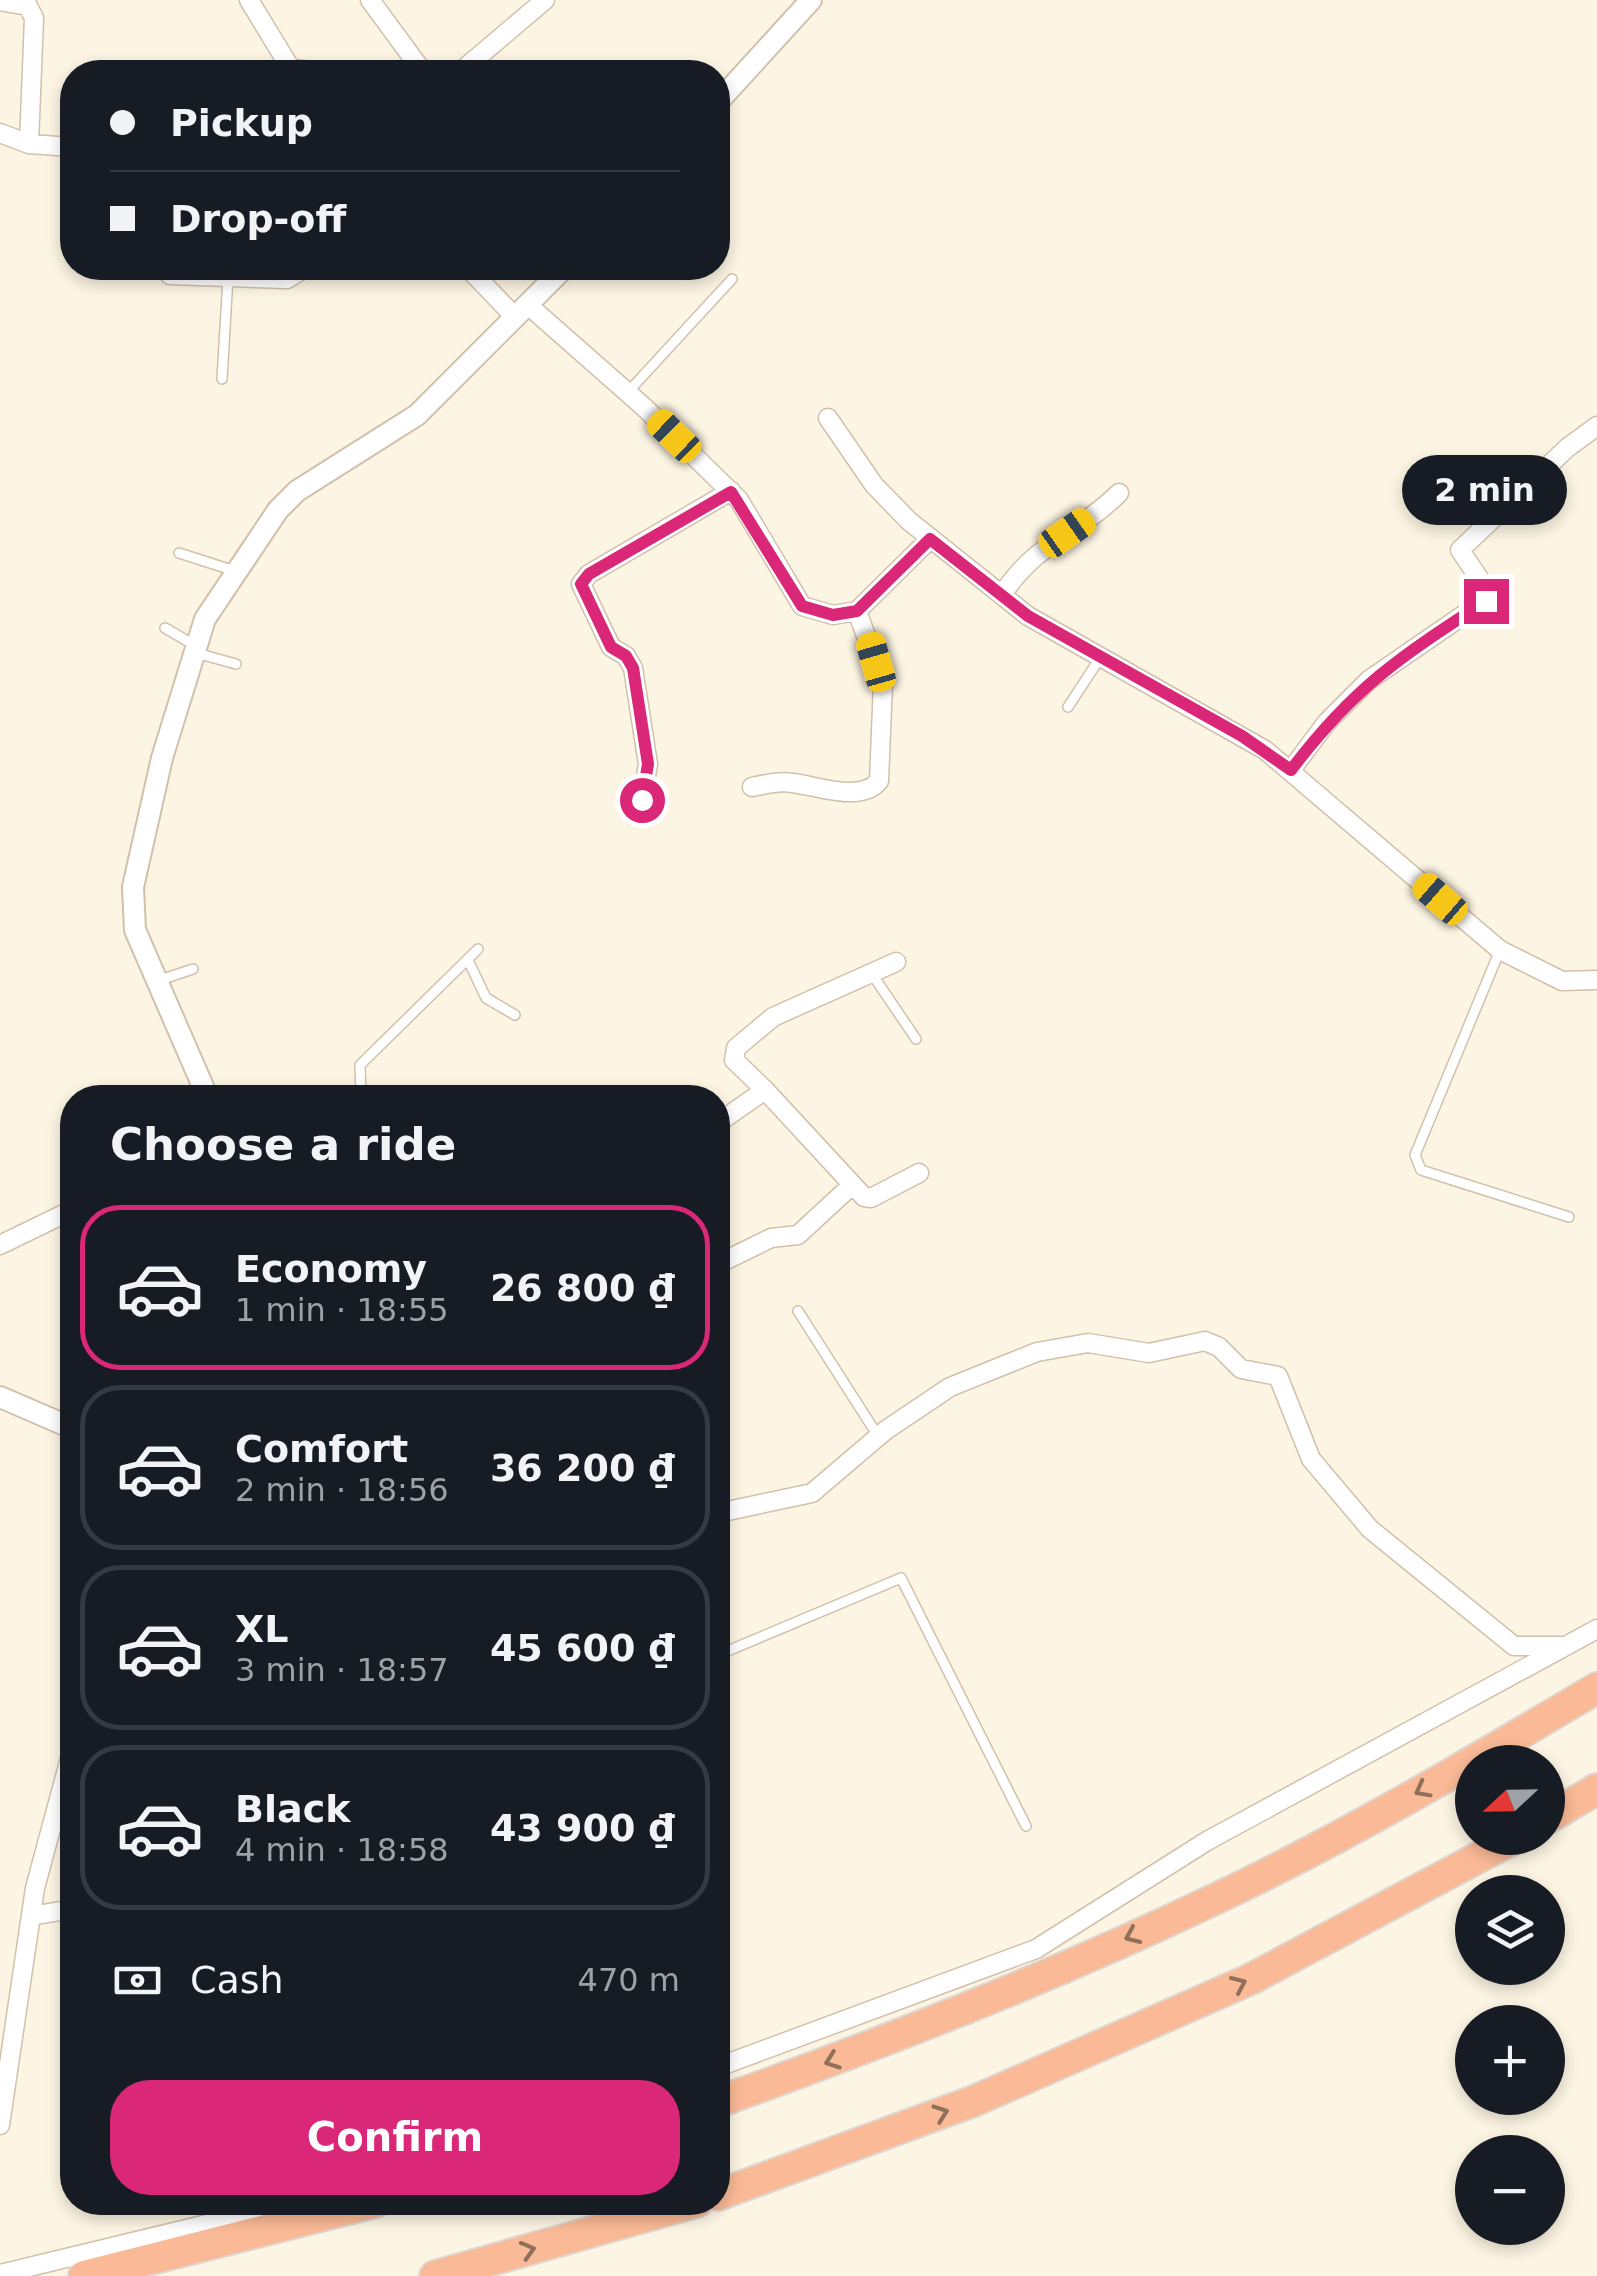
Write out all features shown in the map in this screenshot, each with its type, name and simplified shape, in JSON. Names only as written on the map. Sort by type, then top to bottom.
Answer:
[{"type":"highway","points":[[730,2098],[941,2021],[1212,1900],[1450,1775],[1597,1688]]},
{"type":"highway","points":[[1565,1808],[1597,1789]]},
{"type":"highway","points":[[730,2191],[974,2101],[1251,1978],[1483,1855]]},
{"type":"highway","points":[[84,2276],[325,2215]]},
{"type":"highway","points":[[434,2276],[651,2215]]},
{"type":"street","points":[[249,0],[286,60]]},
{"type":"street","points":[[370,0],[413,60]]},
{"type":"street","points":[[477,60],[544,0]]},
{"type":"street","points":[[730,89],[811,0]]},
{"type":"street","points":[[0,1],[28,6],[34,18],[29,144]]},
{"type":"street","points":[[0,134],[29,144],[60,146]]},
{"type":"street","points":[[483,280],[628,392],[731,492],[802,606],[833,615],[857,611],[930,539]]},
{"type":"street","points":[[202,1085],[135,930],[131,902],[162,758],[205,619],[278,510],[297,491],[417,415],[552,280]]},
{"type":"street","points":[[828,418],[874,485],[930,539],[1041,625],[1242,736],[1291,770],[1500,950],[1562,981],[1597,980]]},
{"type":"street","points":[[1291,770],[1327,722],[1369,680],[1491,596],[1460,550],[1567,448],[1597,426]]},
{"type":"street","points":[[642,800],[648,764],[633,668],[626,656],[611,647],[581,584],[589,574],[731,492]]},
{"type":"street","points":[[1002,595],[1028,559],[1101,511],[1119,492]]},
{"type":"street","points":[[752,786],[795,783],[846,791],[866,790],[879,781],[883,684],[857,611]]},
{"type":"street","points":[[896,962],[773,1017],[736,1048],[734,1060],[852,1186],[871,1198],[919,1173]]},
{"type":"street","points":[[730,1115],[765,1090]]},
{"type":"street","points":[[730,1258],[771,1238],[798,1235],[852,1186]]},
{"type":"street","points":[[0,1245],[60,1216]]},
{"type":"street","points":[[730,1511],[812,1493],[878,1436],[950,1387],[1037,1352],[1088,1344],[1149,1353],[1210,1342],[1240,1370],[1278,1376],[1311,1459],[1370,1529],[1506,1641],[1520,1648],[1540,1644],[1566,1646]]},
{"type":"street","points":[[0,1397],[60,1423]]},
{"type":"street","points":[[730,2063],[1036,1949],[1207,1841],[1597,1630]]},
{"type":"street","points":[[0,2125],[31,1916],[60,1802]]},
{"type":"street","points":[[31,1916],[60,1911]]},
{"type":"street","points":[[0,2274],[244,2215]]},
{"type":"lane","points":[[628,392],[732,279]]},
{"type":"lane","points":[[222,379],[228,280]]},
{"type":"lane","points":[[180,552],[238,572]]},
{"type":"lane","points":[[164,628],[195,649],[236,664]]},
{"type":"lane","points":[[1068,707],[1100,658]]},
{"type":"lane","points":[[361,1085],[360,1065],[478,949]]},
{"type":"lane","points":[[1500,950],[1415,1154],[1416,1164],[1421,1170],[1569,1217]]},
{"type":"lane","points":[[468,960],[486,998],[515,1015]]},
{"type":"lane","points":[[157,981],[193,969]]},
{"type":"lane","points":[[870,972],[916,1039]]},
{"type":"lane","points":[[798,1310],[878,1436]]},
{"type":"lane","points":[[730,1650],[900,1578],[1026,1826]]},
{"type":"route","points":[[642,800],[648,764],[633,668],[623,653],[611,647],[581,584],[589,574],[731,492],[750,516],[802,606],[842,616],[857,611],[930,539],[1054,633],[1242,736],[1291,770],[1327,722],[1369,680],[1486,601]]}]
